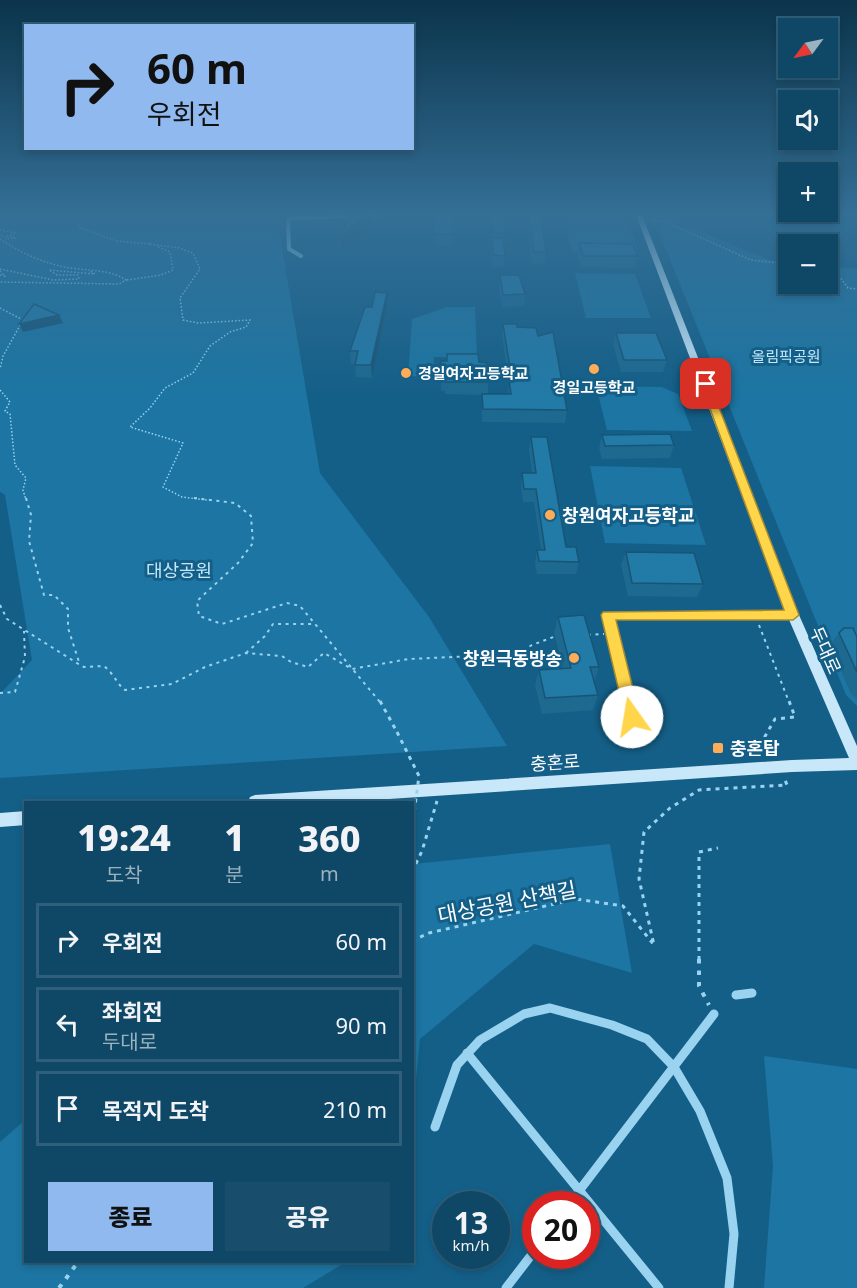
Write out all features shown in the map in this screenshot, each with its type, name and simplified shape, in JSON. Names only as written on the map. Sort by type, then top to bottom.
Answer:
[{"type":"street","name":"두대로","points":[[662,275],[793,615],[857,762]]},
{"type":"street","name":"충혼로","points":[[270,801],[857,762]]},
{"type":"street","points":[[0,820],[24,818]]},
{"type":"street","points":[[736,995],[752,993]]},
{"type":"street","points":[[435,1127],[457,1065],[480,1040],[524,1014],[550,1008],[647,1039],[674,1067],[700,1111],[727,1178],[734,1234],[729,1288]]},
{"type":"street","points":[[467,1053],[580,1191],[714,1014]]},
{"type":"street","points":[[600,1216],[659,1288]]},
{"type":"street","points":[[506,1288],[522,1267]]},
{"type":"lane","points":[[632,717],[608,615],[793,615]]},
{"type":"path","points":[[27,275],[52,280],[79,279],[78,275]]},
{"type":"path","points":[[117,275],[126,280]]},
{"type":"path","points":[[0,282],[119,284],[126,280],[159,275]]},
{"type":"path","points":[[196,275],[178,297],[177,305],[183,320],[198,322],[250,320],[246,327],[230,332],[210,346],[193,373],[165,388],[150,408],[130,427],[183,443],[163,487],[182,497],[235,503],[251,516],[253,543],[238,563],[197,601],[199,616],[222,624],[287,603],[300,606],[379,700],[397,732],[419,776],[414,813]]},
{"type":"path","points":[[838,276],[848,288],[857,290]]},
{"type":"path","points":[[0,308],[23,320],[3,356],[0,369]]},
{"type":"path","points":[[0,390],[10,402],[5,411],[10,414],[15,465],[26,478],[23,490],[31,515],[29,541],[44,595],[54,595],[68,609],[68,628],[80,665]]},
{"type":"path","points":[[0,605],[7,619],[80,665],[84,667],[104,666],[116,676],[119,685],[125,690],[172,684],[205,667],[246,653],[265,636],[273,624],[317,624]]},
{"type":"path","points":[[755,615],[795,717],[776,719],[764,738],[780,766]]},
{"type":"path","points":[[0,693],[15,692],[25,657],[24,631]]},
{"type":"path","points":[[579,635],[612,634]]},
{"type":"path","points":[[246,653],[282,656],[291,662],[308,666],[324,653],[352,669],[409,659],[517,654],[532,645],[557,636]]},
{"type":"path","name":"대상공원 산책길","points":[[414,939],[429,933],[576,899],[623,906],[654,945],[639,879],[644,832],[670,808],[699,790],[787,785],[780,766]]},
{"type":"path","points":[[414,868],[422,851],[440,790]]},
{"type":"path","points":[[714,1014],[699,986],[699,852],[718,848]]},
{"type":"path","points":[[58,1288],[77,1263]]},
{"type":"green space","name":"대상공원","points":[[0,275],[287,275],[320,473],[429,617],[507,746],[0,778],[0,694],[32,660],[5,495],[0,492]]},
{"type":"green space","points":[[576,275],[635,275],[651,318],[586,318]]},
{"type":"green space","name":"올림픽공원","points":[[676,275],[778,275],[778,294],[838,294],[838,275],[857,275],[857,706],[846,695]]},
{"type":"green space","points":[[447,307],[475,307],[477,358],[434,357],[433,377],[408,376],[412,319]]},
{"type":"green space","points":[[596,386],[662,387],[678,394],[692,431],[607,430]]},
{"type":"green space","points":[[590,466],[681,468],[706,545],[605,543]]},
{"type":"green space","points":[[610,844],[632,973],[534,944],[420,1039],[414,1100],[414,864]]},
{"type":"green space","points":[[764,1056],[857,1069],[857,1288],[764,1288],[773,1166]]},
{"type":"green space","points":[[24,1121],[24,1263],[344,1263],[303,1288],[0,1288],[0,1142]]},
{"type":"building","points":[[500,275],[519,275],[525,294],[503,295]]},
{"type":"building","points":[[375,292],[387,293],[371,365],[355,365],[358,351],[350,351],[365,307],[372,307]]},
{"type":"building","points":[[34,304],[59,315],[19,324]]},
{"type":"building","points":[[503,324],[536,328],[538,336],[553,332],[567,410],[483,409],[482,394],[511,394],[509,380],[512,380]]},
{"type":"building","points":[[616,333],[656,333],[667,360],[624,360]]},
{"type":"building","points":[[447,354],[478,354],[479,362],[487,363],[488,382],[445,382],[445,378],[441,378],[441,361],[447,361]]},
{"type":"building","points":[[670,434],[674,445],[605,446],[602,435]]},
{"type":"building","points":[[531,437],[547,437],[566,547],[576,547],[579,562],[539,561],[537,550],[545,550],[536,489],[524,489],[522,473],[536,473]]},
{"type":"building","points":[[626,552],[694,553],[703,584],[632,583]]},
{"type":"building","points":[[584,615],[599,667],[590,667],[598,695],[545,698],[539,670],[571,668],[558,617]]},
{"type":"building","points":[[844,628],[853,628],[857,637],[857,672],[839,633]]},
{"type":"place","name":"경일고등학교","points":[[594,369]]},
{"type":"place","name":"경일여자고등학교","points":[[406,373]]},
{"type":"place","name":"창원여자고등학교","points":[[550,515]]},
{"type":"place","name":"창원극동방송","points":[[574,658]]},
{"type":"place","name":"충혼탑","points":[[718,748]]},
{"type":"route","points":[[632,717],[608,615],[793,615],[706,384]]}]
